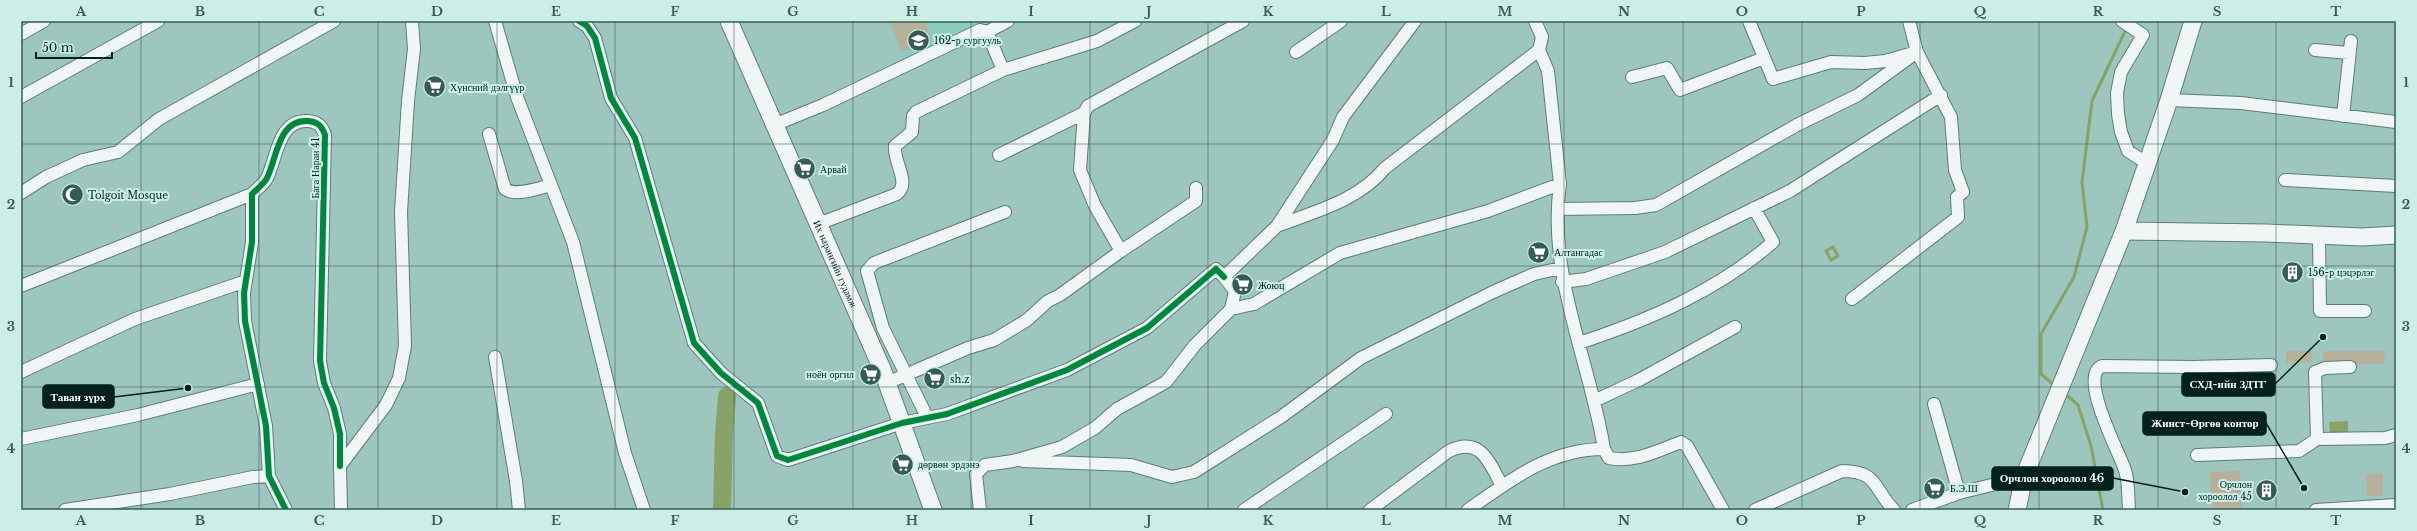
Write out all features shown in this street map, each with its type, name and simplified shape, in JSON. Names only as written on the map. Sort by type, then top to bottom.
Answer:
[{"type":"street","points":[[21,34],[44,21]]},
{"type":"street","points":[[21,97],[158,21]]},
{"type":"street","points":[[21,193],[46,177],[83,160],[118,152],[159,119],[334,21]]},
{"type":"street","points":[[341,510],[340,466],[386,405],[399,378],[405,346],[401,212],[408,101],[414,49],[412,21]]},
{"type":"street","points":[[495,21],[517,97],[573,242],[625,453],[644,510]]},
{"type":"street","points":[[579,21],[587,26],[595,38],[611,98],[635,138],[694,343],[721,373],[758,403],[777,456],[788,460],[902,423],[946,414],[1067,370],[1147,328],[1216,269],[1234,291],[1231,309]]},
{"type":"street","name":"Их нарангийн гудамж","points":[[729,21],[887,383],[933,510]]},
{"type":"street","points":[[774,125],[823,105],[980,30],[987,32],[1008,21]]},
{"type":"street","points":[[818,224],[897,194],[903,185],[896,146],[912,132],[913,116],[916,112],[1003,70],[1096,41],[1135,21]]},
{"type":"street","points":[[1121,251],[1095,206],[1080,170],[1084,113],[1088,106],[1243,21]]},
{"type":"street","points":[[1296,52],[1341,21]]},
{"type":"street","points":[[1224,277],[1277,226],[1333,140],[1343,117],[1415,21]]},
{"type":"street","points":[[1535,21],[1542,38],[1540,50],[1548,71],[1560,184],[1558,209],[1562,282],[1594,401],[1604,449],[1609,458],[1620,460],[1636,459],[1681,442],[1687,446],[1723,510]]},
{"type":"street","points":[[1749,21],[1773,79],[1831,62],[1865,64],[1885,61],[1917,52]]},
{"type":"street","points":[[1852,299],[1958,217],[1957,197],[1963,192],[1955,170],[1951,117],[1917,52],[1909,21]]},
{"type":"street","points":[[2122,21],[2143,35],[2121,72],[2117,93],[2121,132],[2128,151],[2148,164]]},
{"type":"street","points":[[2017,510],[2024,477],[2124,231],[2148,164],[2170,100],[2192,21]]},
{"type":"street","points":[[987,32],[1003,70]]},
{"type":"street","points":[[2343,116],[2351,41]]},
{"type":"street","points":[[1277,226],[1346,200],[1376,179],[1385,168],[1477,96],[1540,50]]},
{"type":"street","points":[[2315,50],[2349,53]]},
{"type":"street","points":[[1558,209],[1635,208],[1656,205],[1797,125],[1858,95],[1917,52]]},
{"type":"street","points":[[1632,77],[1667,68],[1680,90],[1764,58]]},
{"type":"street","points":[[1562,282],[1586,279],[1665,252],[1790,191],[1940,95]]},
{"type":"street","points":[[2170,100],[2241,103],[2396,122]]},
{"type":"street","points":[[999,155],[1084,113]]},
{"type":"street","name":"Бага Наран 41","points":[[252,194],[266,180],[284,132],[291,124],[301,121],[315,122],[323,128],[326,135],[325,214],[320,361],[324,383],[334,408],[340,434],[340,466]]},
{"type":"street","points":[[489,134],[505,189],[508,192],[522,191],[551,185]]},
{"type":"street","points":[[2285,180],[2396,186]]},
{"type":"street","points":[[980,510],[976,474],[986,464],[1014,461],[1062,447],[1095,428],[1117,409],[1166,382],[1194,345],[1231,309],[1254,304],[1340,254],[1488,211],[1560,184]]},
{"type":"street","points":[[887,383],[968,348],[994,340],[1027,320],[1048,300],[1060,295],[1121,251],[1196,201],[1196,188]]},
{"type":"street","points":[[21,286],[252,194],[252,242],[244,292],[245,321],[266,426],[269,476],[286,510]]},
{"type":"street","points":[[1579,343],[1624,329],[1700,294],[1751,261],[1773,242],[1754,208]]},
{"type":"street","points":[[928,417],[904,375],[883,328],[867,271],[874,263],[1005,212]]},
{"type":"street","points":[[2124,231],[2362,237],[2396,235]]},
{"type":"street","points":[[2319,235],[2320,311],[2364,311]]},
{"type":"street","points":[[1014,461],[1069,465],[1131,465],[1172,478],[1194,472],[1281,418],[1360,358],[1493,292],[1534,274],[1561,268]]},
{"type":"street","points":[[21,372],[135,318],[246,281]]},
{"type":"street","points":[[1594,401],[1639,380],[1735,327]]},
{"type":"street","points":[[866,335],[883,328]]},
{"type":"street","points":[[496,357],[516,481],[519,510]]},
{"type":"street","points":[[2129,510],[2125,471],[2101,413],[2094,383],[2094,373],[2098,368],[2102,366],[2193,367],[2271,365]]},
{"type":"street","points":[[2317,439],[2315,372],[2325,368],[2350,367]]},
{"type":"street","points":[[21,439],[138,415],[258,384]]},
{"type":"street","points":[[1934,404],[1959,493]]},
{"type":"street","points":[[1244,510],[1386,414]]},
{"type":"street","points":[[2197,455],[2299,452],[2317,439],[2385,438],[2396,435]]},
{"type":"street","points":[[1370,510],[1449,451],[1459,446],[1470,446],[1478,450],[1486,457],[1502,486]]},
{"type":"street","points":[[1468,510],[1529,468],[1560,455],[1583,449],[1604,449]]},
{"type":"street","points":[[1755,510],[1842,471],[1857,471],[1872,479],[1894,510]]},
{"type":"street","points":[[65,510],[170,494],[253,477],[269,476]]},
{"type":"street","points":[[1912,510],[1959,493],[2024,477]]},
{"type":"street","points":[[2315,510],[2396,505]]},
{"type":"shaded area","name":"162-р сургууль","points":[[888,21],[984,21],[903,59]]},
{"type":"shaded area","points":[[890,21],[925,21],[932,41],[902,52]]},
{"type":"shaded area","points":[[2286,351],[2311,351],[2312,362],[2286,363]]},
{"type":"shaded area","points":[[2323,351],[2385,351],[2384,364],[2323,364]]},
{"type":"shaded area","points":[[2348,421],[2348,434],[2330,434],[2329,422]]},
{"type":"shaded area","points":[[2240,471],[2242,510],[2212,510],[2210,472]]},
{"type":"shaded area","points":[[2383,473],[2383,496],[2367,496],[2366,474]]},
{"type":"waterway","points":[[2055,386],[2041,374],[2041,334],[2074,277],[2087,227],[2082,182],[2092,101],[2127,27]]},
{"type":"waterway","points":[[1833,247],[1838,256],[1831,260],[1826,251],[1833,247]]},
{"type":"waterway","points":[[2064,393],[2078,405],[2091,446],[2103,510]]},
{"type":"waterway","points":[[722,510],[724,434],[727,396]]},
{"type":"cycle path","points":[[579,21],[587,26],[595,38],[611,98],[635,138],[694,343],[721,373],[758,403],[777,456],[788,460],[902,423],[947,414],[1067,370],[1147,328],[1216,269],[1224,277]]},
{"type":"cycle path","points":[[286,510],[269,476],[266,426],[245,321],[244,293],[252,242],[252,194],[267,178],[284,133],[290,126],[298,122],[308,121],[317,123],[325,135],[320,361],[324,383],[334,408],[340,434],[340,466]]},
{"type":"place","name":"162-р сургууль","points":[[919,40]]},
{"type":"place","name":"Хүнсний дэлгүүр","points":[[435,87]]},
{"type":"place","name":"Арвай","points":[[805,169]]},
{"type":"place","name":"Tolgoit Mosque","points":[[72,195]]},
{"type":"place","name":"Алтангадас","points":[[1539,252]]},
{"type":"place","name":"156-р цэцэрлэг","points":[[2292,272]]},
{"type":"place","name":"Жоюц","points":[[1242,285]]},
{"type":"place","name":"СХД-ийн ЗДТГ","points":[[2323,337]]},
{"type":"place","name":"ноён оргил","points":[[870,374]]},
{"type":"place","name":"sh.z","points":[[934,379]]},
{"type":"place","name":"Таван зүрх","points":[[188,388]]},
{"type":"place","name":"дөрвөн эрдэнэ","points":[[903,464]]},
{"type":"place","name":"Б.Э.Ш","points":[[1934,488]]},
{"type":"place","name":"Жинст-Өргөө контор","points":[[2304,488]]},
{"type":"place","name":"Орчлон хороолол 45","points":[[2267,490]]},
{"type":"place","name":"Орчлон хороолол 46","points":[[2185,492]]}]
